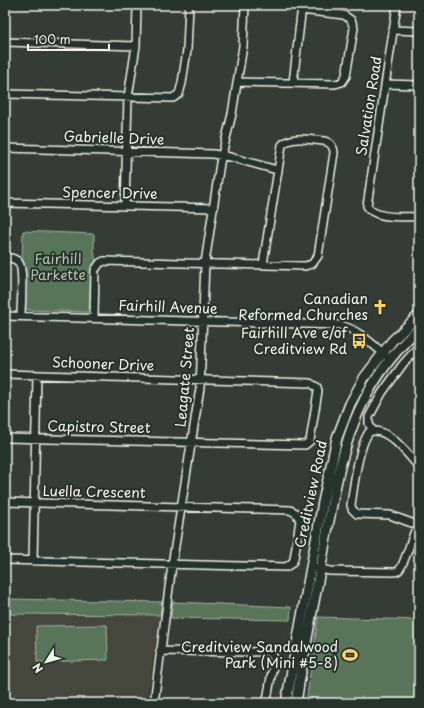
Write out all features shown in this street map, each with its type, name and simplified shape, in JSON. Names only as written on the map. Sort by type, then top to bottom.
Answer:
[{"type":"main road","name":"Creditview Road","points":[[286,703],[337,438],[353,398],[364,378],[392,341],[419,315]]},
{"type":"main road","name":"Creditview Road","points":[[296,703],[338,475],[348,434],[359,408],[370,388],[390,359],[419,328]]},
{"type":"street","points":[[125,206],[128,97],[136,46],[137,5]]},
{"type":"street","points":[[5,94],[174,98],[179,94],[182,83],[187,50],[189,5]]},
{"type":"street","name":"Leagate Street","points":[[154,703],[172,565],[192,442],[200,380],[205,263],[222,155],[232,114],[244,46],[245,5]]},
{"type":"street","name":"Salvation Road","points":[[397,5],[367,206],[374,214],[419,217]]},
{"type":"street","points":[[238,82],[335,84],[344,80],[346,76],[354,28],[351,20],[344,15],[302,7],[293,83]]},
{"type":"street","points":[[393,30],[419,31]]},
{"type":"street","points":[[5,42],[136,46]]},
{"type":"street","points":[[385,84],[419,85]]},
{"type":"street","points":[[94,318],[95,270],[100,263],[108,260],[205,263],[308,265],[312,264],[317,260],[334,153],[330,144],[324,141],[293,140],[287,141],[281,147],[263,264]]},
{"type":"street","name":"Gabrielle Drive","points":[[5,148],[222,155],[277,170]]},
{"type":"street","name":"Spencer Drive","points":[[5,203],[214,208]]},
{"type":"street","points":[[5,257],[16,260],[21,268],[21,316]]},
{"type":"street","name":"Fairhill Avenue","points":[[5,316],[340,325],[357,332],[390,359]]},
{"type":"street","points":[[373,431],[369,424],[369,417],[382,393],[403,364],[419,346]]},
{"type":"street","name":"Schooner Drive","points":[[5,374],[310,382],[315,384],[317,387],[318,391],[310,441],[305,445],[192,442]]},
{"type":"street","points":[[33,561],[37,375]]},
{"type":"street","points":[[311,567],[338,571],[399,571],[402,567],[418,523],[390,515],[357,514],[354,512],[351,507],[355,476],[367,435],[373,431],[378,431],[388,436],[419,467]]},
{"type":"street","name":"Capistro Street","points":[[5,438],[192,442]]},
{"type":"street","name":"Luella Crescent","points":[[5,502],[290,510],[296,514],[300,520],[294,559],[289,566],[282,568],[172,565]]},
{"type":"street","points":[[5,560],[172,565]]},
{"type":"street","points":[[160,651],[269,652],[273,656],[274,660],[266,700],[264,703]]},
{"type":"shaded area","points":[[12,614],[160,615],[146,703],[10,703]]},
{"type":"green space","name":"Fairhill Parkette","points":[[23,231],[94,234],[94,251],[96,262],[91,272],[90,305],[88,312],[27,310],[24,304],[25,270],[22,261]]},
{"type":"green space","points":[[5,599],[162,602],[160,615],[12,614],[5,613]]},
{"type":"green space","points":[[173,602],[291,607],[290,620],[171,618]]},
{"type":"green space","points":[[318,617],[419,620],[419,703],[306,703]]},
{"type":"green space","points":[[107,625],[108,660],[37,662],[36,626]]},
{"type":"place","name":"Canadian Reformed Churches","points":[[380,307]]},
{"type":"place","name":"Fairhill Ave e/of Creditview Rd","points":[[359,341]]},
{"type":"place","name":"Creditview Sandalwood Park (Mini #5-8)","points":[[350,655]]}]
